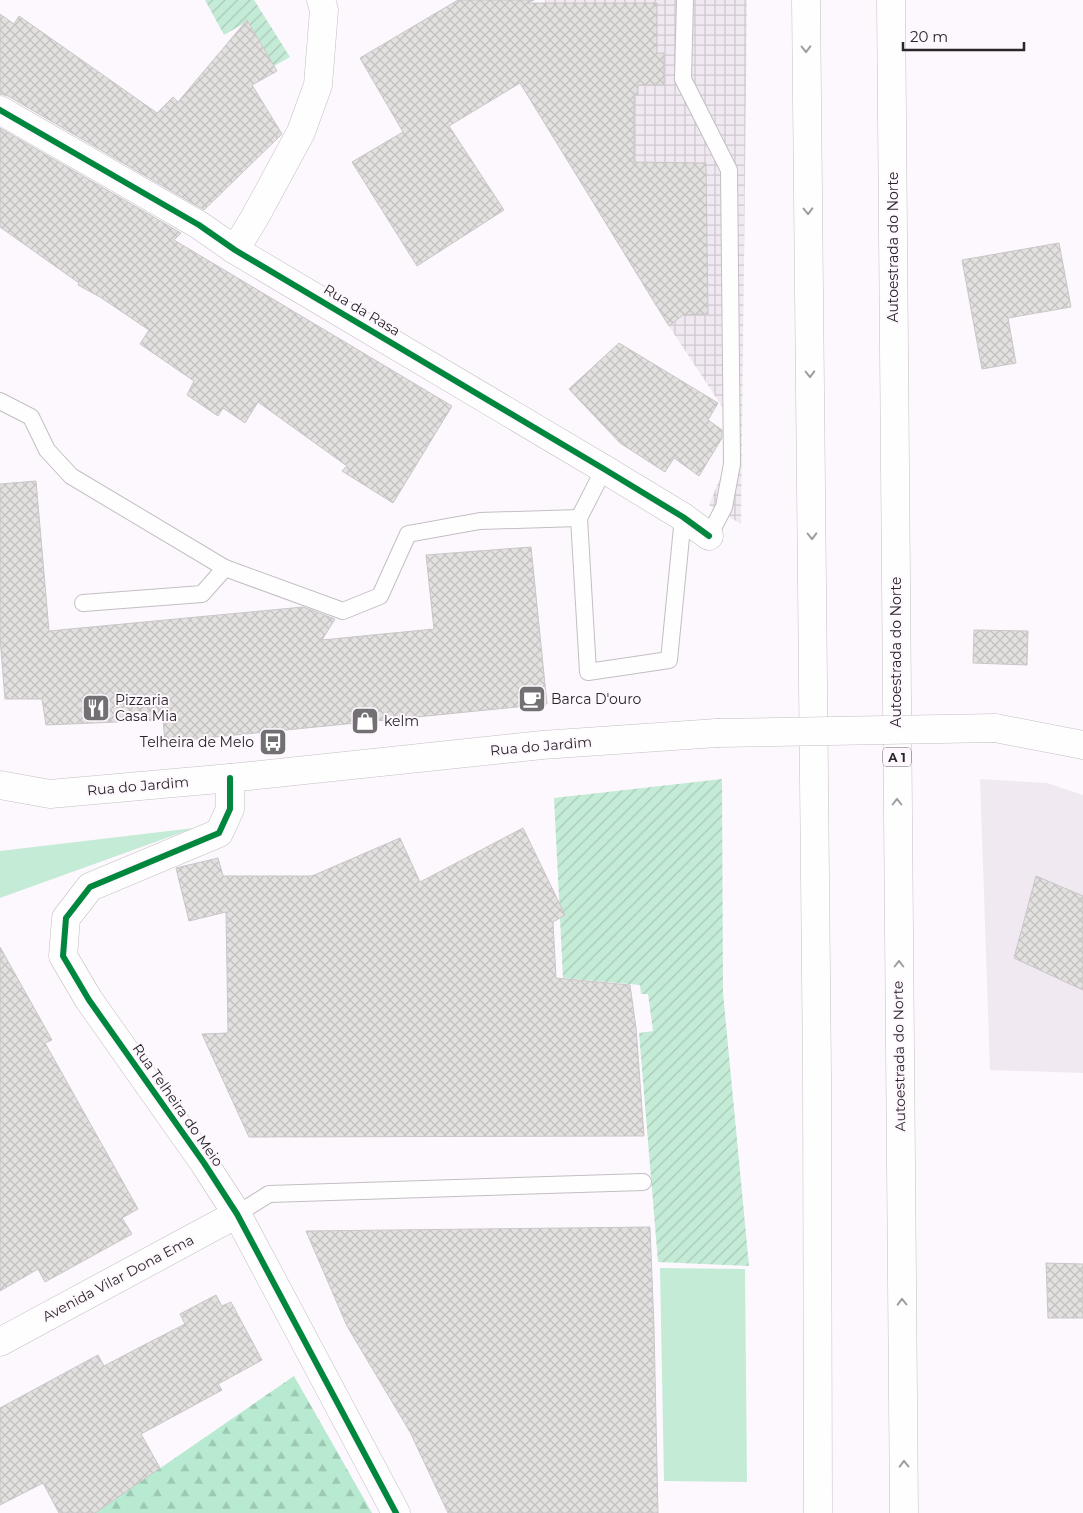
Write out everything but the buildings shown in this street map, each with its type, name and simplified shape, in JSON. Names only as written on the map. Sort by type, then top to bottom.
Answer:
[{"type":"main road","points":[[235,250],[301,132],[318,85],[324,10],[321,0]]},
{"type":"main road","points":[[806,0],[817,1072],[818,1513]]},
{"type":"main road","name":"Autoestrada do Norte","points":[[891,0],[904,1513]]},
{"type":"main road","name":"Rua da Rasa","points":[[0,110],[199,226],[235,250],[604,468],[683,517],[709,536]]},
{"type":"main road","name":"Rua do Jardim","points":[[0,785],[50,794],[230,778],[542,745],[717,733],[995,728],[1083,745]]},
{"type":"main road","name":"Rua Telheira do Meio","points":[[230,778],[230,809],[219,833],[90,886],[66,918],[64,956],[89,1000],[204,1163],[237,1214],[396,1513]]},
{"type":"main road","name":"Avenida Vilar Dona Ema","points":[[0,1342],[237,1214]]},
{"type":"lane","points":[[684,0],[683,79],[729,170],[732,464],[724,507],[709,536]]},
{"type":"lane","points":[[0,401],[31,417],[47,450],[71,476],[225,568],[343,611],[380,596],[408,534],[480,521],[579,518]]},
{"type":"lane","points":[[604,468],[579,518],[588,672],[669,660],[683,517]]},
{"type":"lane","points":[[83,603],[202,594],[225,568]]},
{"type":"lane","points":[[237,1214],[269,1194],[644,1182]]},
{"type":"shaded area","points":[[545,0],[747,0],[741,524],[709,505],[723,471],[727,414],[657,308],[520,83],[540,42]]},
{"type":"shaded area","points":[[980,779],[1047,783],[1083,795],[1083,1073],[990,1070]]},
{"type":"green space","points":[[205,0],[254,0],[290,57],[274,66],[248,21],[224,35]]},
{"type":"green space","points":[[722,779],[723,993],[749,1266],[658,1262],[639,1033],[653,1031],[648,994],[641,994],[640,985],[563,978],[554,798]]},
{"type":"green space","points":[[194,828],[0,898],[0,851]]},
{"type":"green space","points":[[660,1268],[745,1269],[747,1482],[664,1481]]},
{"type":"green space","points":[[294,1376],[372,1513],[95,1513]]},
{"type":"cycle path","points":[[0,110],[199,225],[235,250],[683,517],[709,536]]},
{"type":"cycle path","points":[[230,778],[230,809],[219,833],[90,887],[66,918],[63,956],[89,1000],[204,1163],[237,1214],[396,1513]]},
{"type":"place","name":"Barca D'ouro","points":[[532,699]]},
{"type":"place","name":"Pizzaria Casa Mia","points":[[96,708]]},
{"type":"place","name":"kelm","points":[[365,721]]},
{"type":"place","name":"Telheira de Melo","points":[[273,742]]}]
